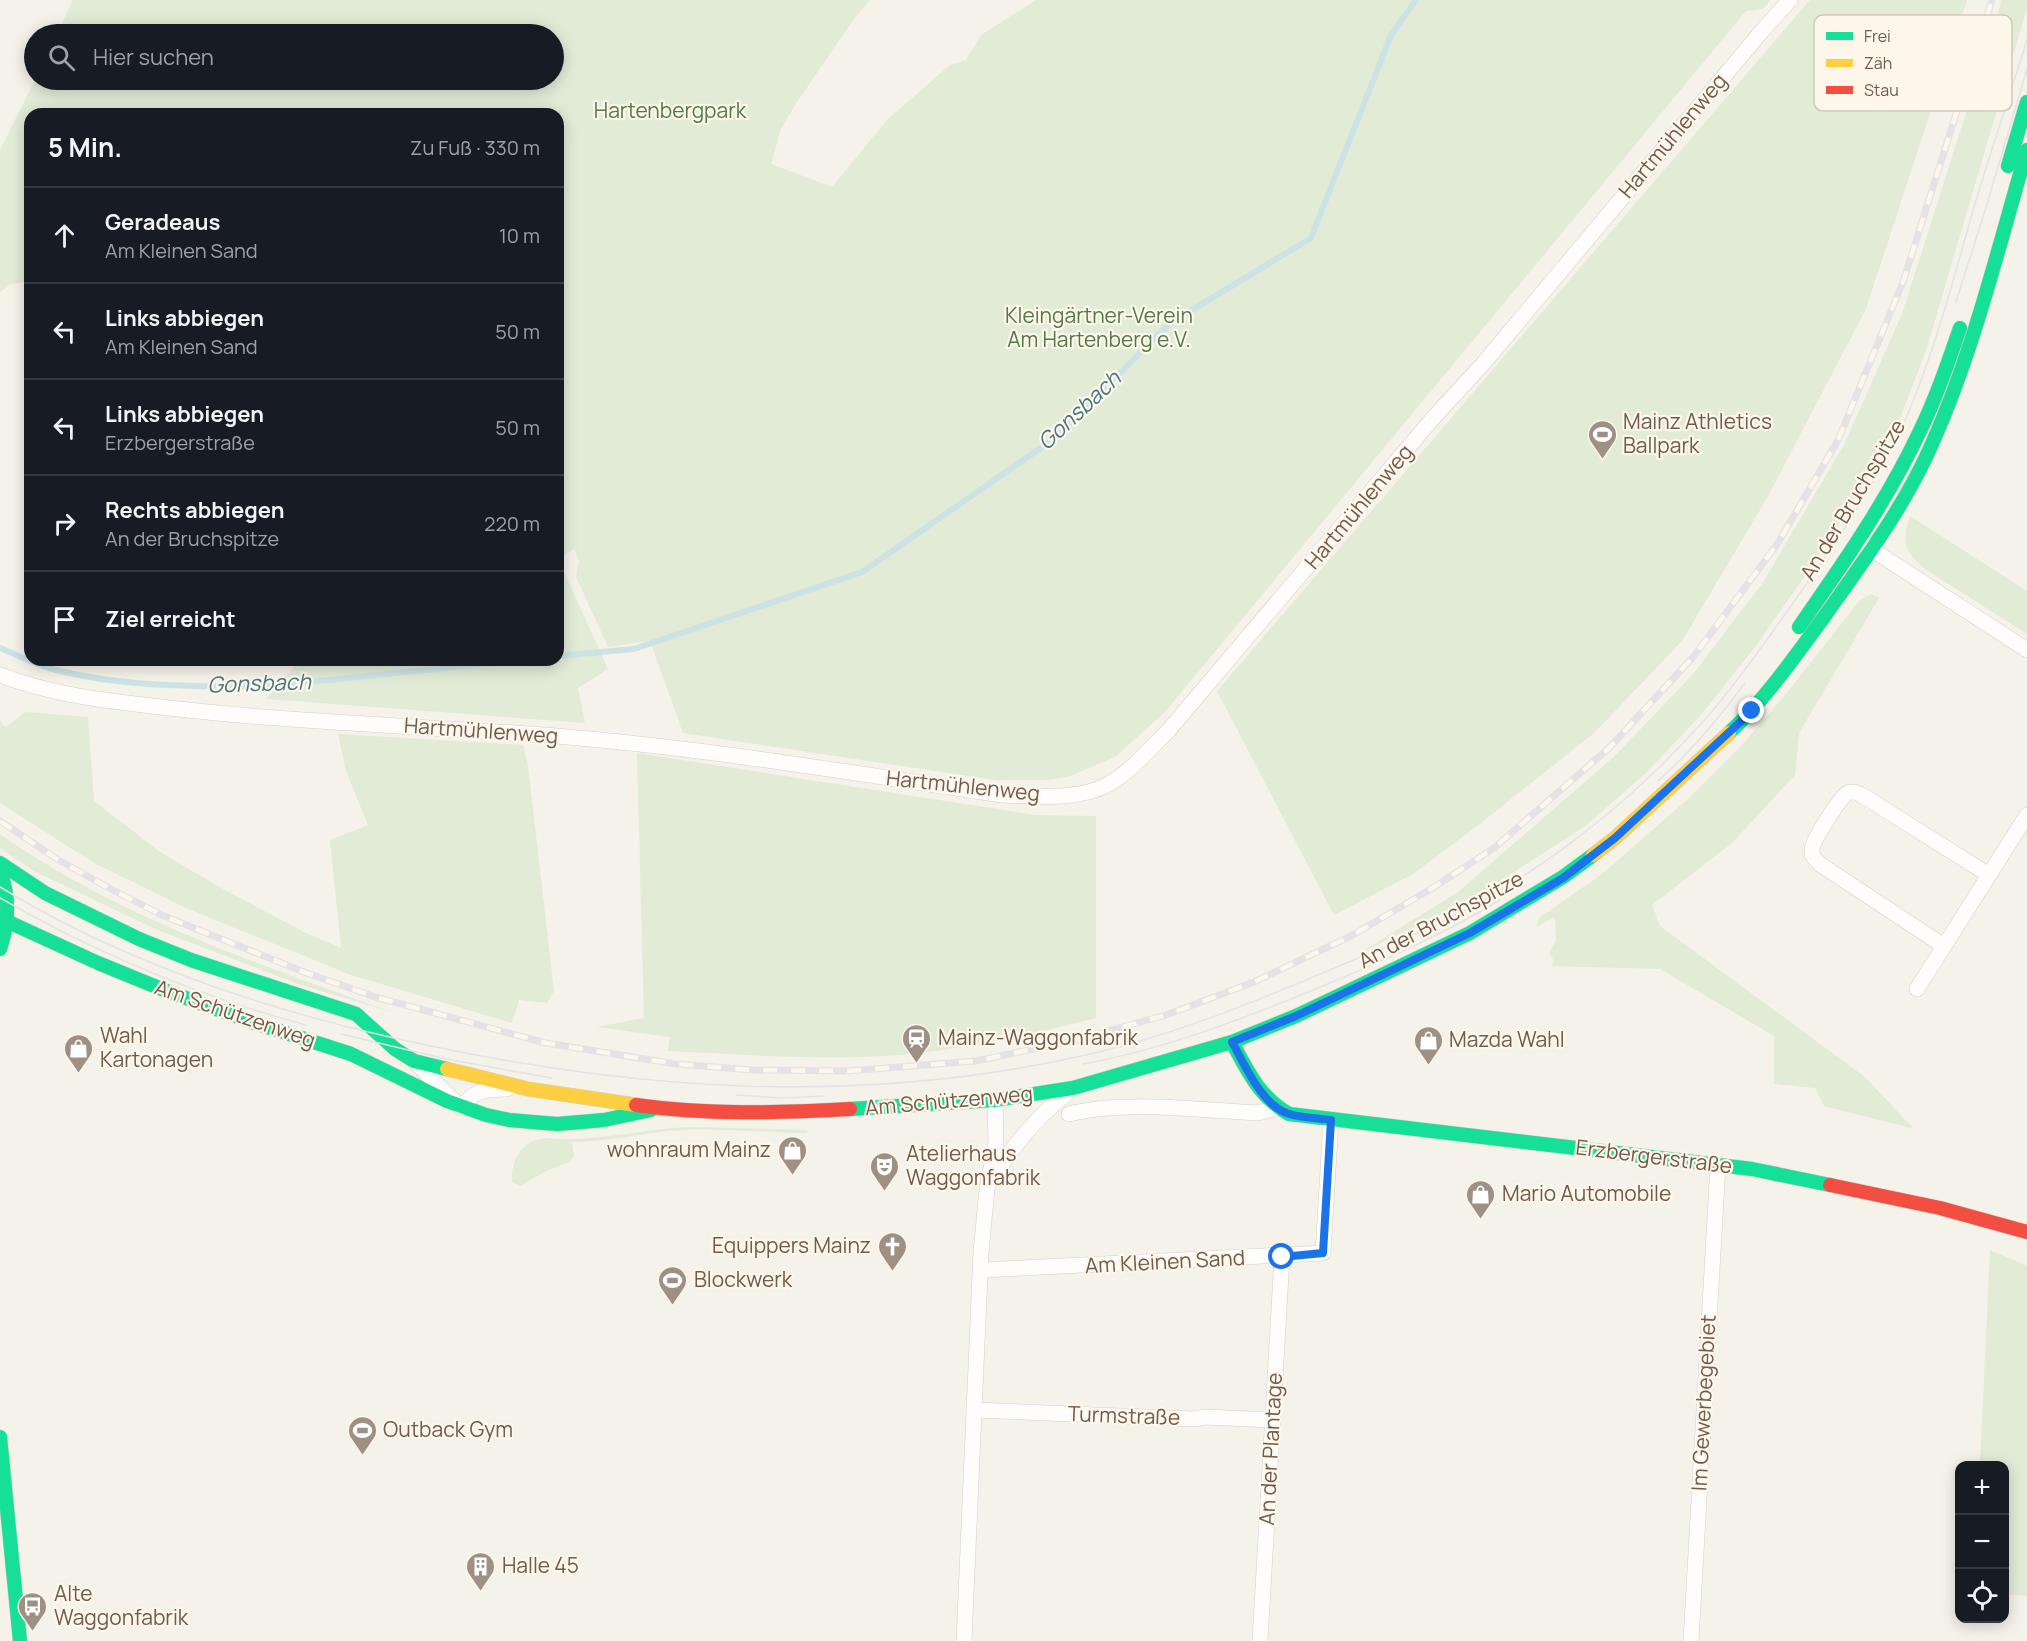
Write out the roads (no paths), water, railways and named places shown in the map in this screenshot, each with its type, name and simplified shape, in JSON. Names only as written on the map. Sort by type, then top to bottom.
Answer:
[{"type":"main road","points":[[2002,188],[2027,102]]},
{"type":"main road","name":"An der Bruchspitze","points":[[1232,1042],[1326,1002],[1470,933],[1563,878],[1615,838],[1752,711],[1776,683],[1872,550],[1910,489],[1942,424],[1964,364],[2027,150]]},
{"type":"main road","name":"An der Bruchspitze","points":[[1679,781],[1775,662],[1857,540],[1915,442],[1943,376],[1963,319]]},
{"type":"main road","name":"Am Schützenweg","points":[[0,863],[45,893],[129,934],[191,960],[356,1014],[395,1049],[414,1061],[528,1089],[660,1108],[784,1113],[995,1100],[1073,1088],[1232,1042]]},
{"type":"main road","points":[[0,871],[11,908],[0,949]]},
{"type":"main road","points":[[11,908],[45,893]]},
{"type":"main road","name":"Am Schützenweg","points":[[11,908],[110,969],[219,1010],[336,1049],[461,1107],[497,1118],[574,1124],[615,1120],[660,1108]]},
{"type":"main road","points":[[1232,1042],[1267,1100],[1276,1108]]},
{"type":"main road","name":"Erzbergerstraße","points":[[1276,1108],[1290,1114],[1331,1120],[1718,1164],[1940,1208],[2027,1232]]},
{"type":"main road","points":[[0,1437],[20,1641]]},
{"type":"street","name":"Hartmühlenweg","points":[[0,675],[41,689],[86,698],[256,717],[532,734],[673,747],[1002,795],[1073,794],[1109,784],[1168,731],[1434,417],[1482,365],[1790,0]]},
{"type":"street","points":[[1857,540],[2027,650]]},
{"type":"street","points":[[1944,946],[1821,865],[1814,858],[1812,850],[1815,841],[1841,799],[1847,793],[1856,792],[1989,875]]},
{"type":"street","points":[[1917,989],[2027,815]]},
{"type":"street","name":"Am Schützenweg","points":[[414,1061],[461,1107],[466,1100],[482,1090],[528,1089]]},
{"type":"street","points":[[987,1189],[1022,1138],[1041,1116],[1073,1088]]},
{"type":"street","points":[[964,1641],[981,1270],[987,1189],[996,1143],[995,1100]]},
{"type":"street","name":"Erzbergerstraße","points":[[1069,1114],[1091,1109],[1137,1108],[1258,1113],[1276,1108]]},
{"type":"street","name":"Am Kleinen Sand","points":[[981,1270],[1282,1257],[1323,1253],[1331,1120]]},
{"type":"street","name":"Im Gewerbegebiet","points":[[1691,1641],[1718,1164]]},
{"type":"street","name":"An der Plantage","points":[[1260,1641],[1282,1257]]},
{"type":"street","name":"Turmstraße","points":[[974,1410],[1273,1420]]},
{"type":"waterway","name":"Gonsbach","points":[[564,655],[634,649],[862,572],[1055,438],[1169,324],[1311,238],[1391,35],[1416,0]]},
{"type":"waterway","name":"Gonsbach","points":[[0,648],[24,658]]},
{"type":"waterway","name":"Gonsbach","points":[[45,666],[85,676],[134,683],[260,687],[464,666]]},
{"type":"tram line","points":[[2012,88],[2027,40]]},
{"type":"tram line","points":[[1956,302],[2027,69]]},
{"type":"tram line","points":[[0,887],[100,941],[152,964],[260,1002],[315,1018],[370,1033],[509,1061],[673,1082],[756,1086],[838,1086],[920,1081],[1003,1071],[1086,1055],[1211,1018],[1422,931],[1488,898],[1563,849],[1589,829],[1662,765],[1707,717],[1728,692],[1818,568],[1849,522],[1891,450],[1914,399],[1933,347],[2005,111]]},
{"type":"tram line","points":[[1658,781],[1704,734],[1745,683]]},
{"type":"tram line","points":[[0,898],[74,937],[149,972],[226,1001],[306,1025]]},
{"type":"tram line","points":[[1083,1064],[1145,1050],[1264,1010],[1346,977],[1413,946],[1500,900]]},
{"type":"tram line","points":[[341,1034],[446,1059],[552,1078]]},
{"type":"tram line","points":[[737,1095],[783,1098],[824,1096]]},
{"type":"railway","points":[[1987,15],[1992,0]]},
{"type":"railway","points":[[0,821],[57,859],[164,916],[304,972],[375,997],[546,1043],[676,1064],[752,1070],[847,1071],[976,1061],[1072,1041],[1166,1015],[1254,982],[1351,936],[1431,889],[1494,848],[1609,748],[1694,656],[1778,543],[1838,440],[1903,282],[1957,111]]},
{"type":"place","name":"Mainz Athletics Ballpark","points":[[1602,460]]},
{"type":"place","name":"Mainz-Waggonfabrik","points":[[917,1064]]},
{"type":"place","name":"Mazda Wahl","points":[[1428,1066]]},
{"type":"place","name":"Wahl Kartonagen","points":[[79,1074]]},
{"type":"place","name":"wohnraum Mainz","points":[[792,1176]]},
{"type":"place","name":"Atelierhaus Waggonfabrik","points":[[885,1192]]},
{"type":"place","name":"Mario Automobile","points":[[1481,1220]]},
{"type":"place","name":"Equippers Mainz","points":[[892,1272]]},
{"type":"place","name":"Blockwerk","points":[[673,1306]]},
{"type":"place","name":"Outback Gym","points":[[362,1456]]},
{"type":"place","name":"Halle 45","points":[[481,1592]]},
{"type":"place","name":"Alte Waggonfabrik","points":[[33,1632]]},
{"type":"park label","name":"Hartenbergpark","points":[[670,111]]},
{"type":"park label","name":"Kleingärtner-Verein Am Hartenberg e.V.","points":[[1099,328]]}]
